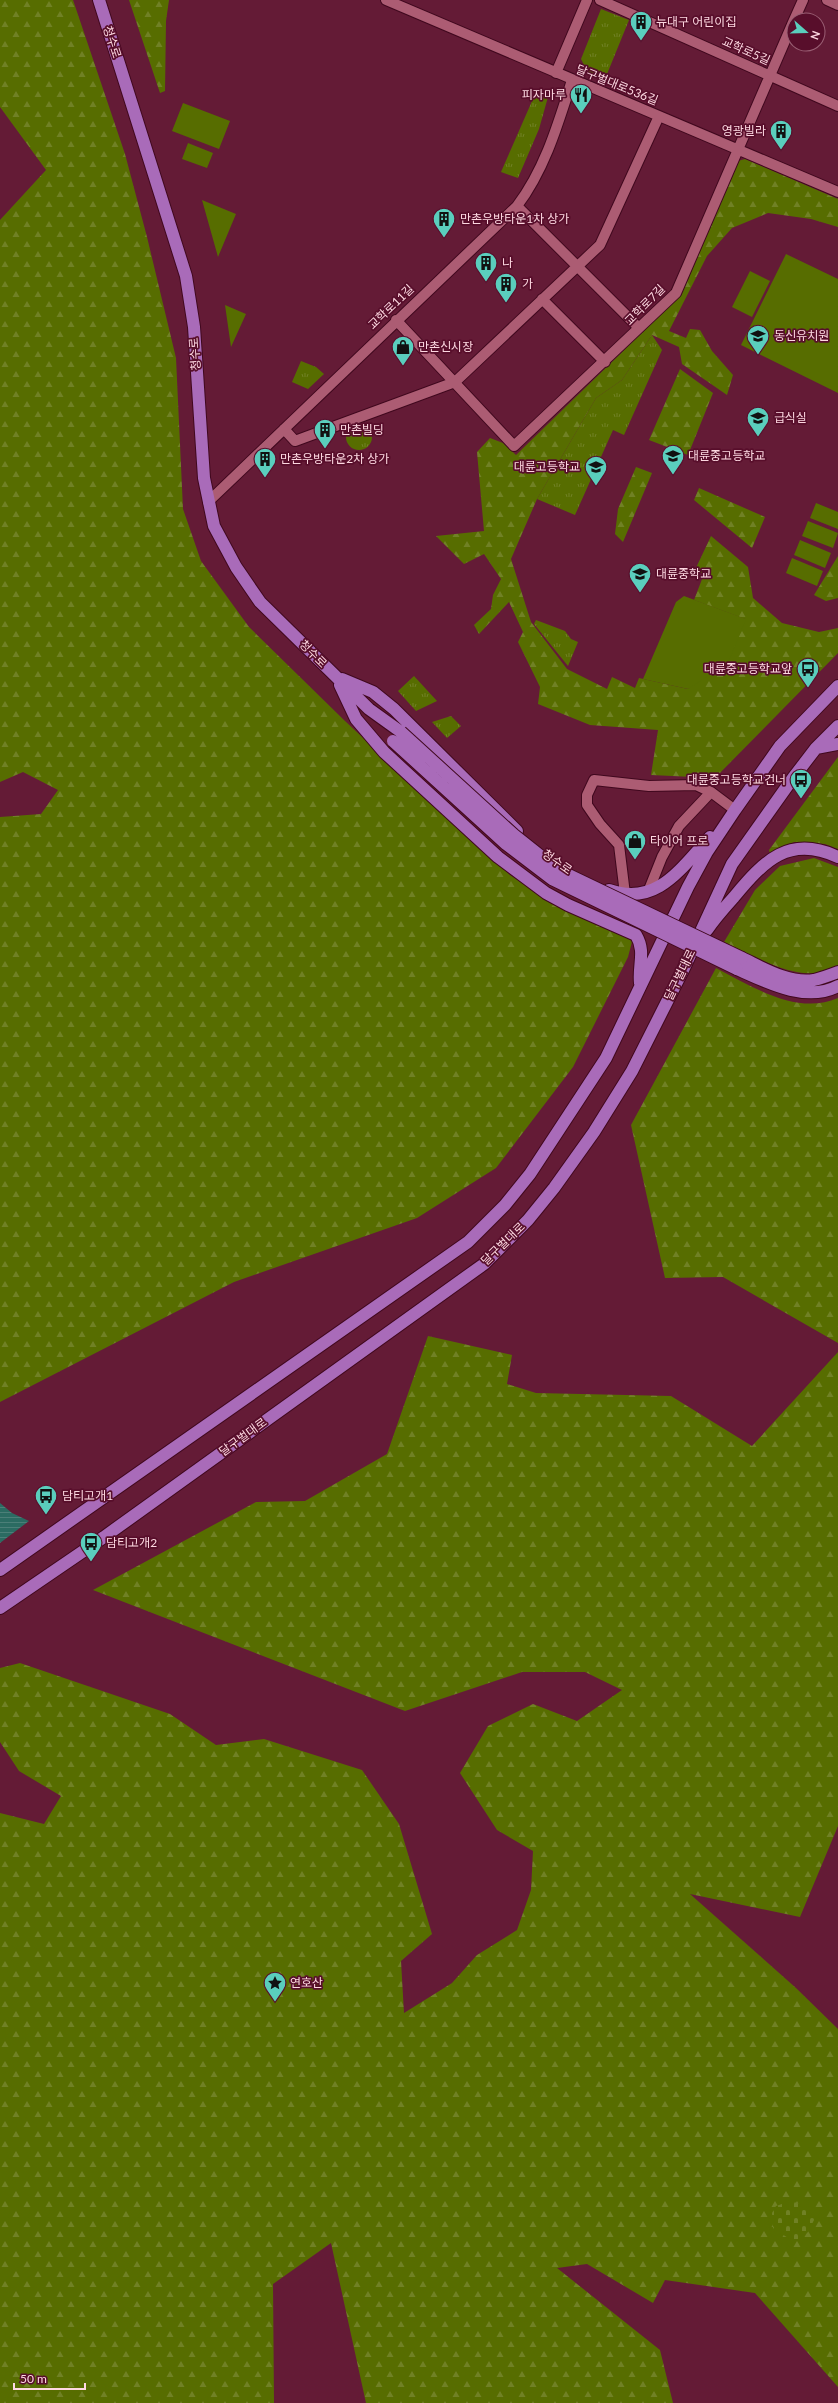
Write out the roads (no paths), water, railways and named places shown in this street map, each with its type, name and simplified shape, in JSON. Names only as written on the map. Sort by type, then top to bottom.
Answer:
[{"type":"main road","name":"청수로","points":[[99,0],[186,276],[194,327],[204,471],[208,502],[217,532],[245,582],[260,602],[397,737]]},
{"type":"main road","name":"청수로","points":[[336,677],[373,692],[529,842],[567,871],[601,887],[625,894]]},
{"type":"main road","points":[[336,677],[356,720],[384,752],[498,857],[540,888],[568,905],[620,926],[636,935],[641,944],[643,958],[639,976],[640,988]]},
{"type":"main road","points":[[0,1570],[468,1242],[504,1205],[547,1149],[606,1058],[707,852],[780,746],[838,686]]},
{"type":"main road","name":"달구벌대로","points":[[0,1608],[104,1536],[484,1264],[528,1220],[578,1156],[632,1071],[684,968],[732,864],[816,748],[838,726]]},
{"type":"main road","points":[[397,737],[558,870],[772,972],[796,979],[813,980],[838,972]]},
{"type":"main road","points":[[397,737],[506,844],[552,879],[774,986],[805,992],[838,986]]},
{"type":"main road","points":[[816,748],[838,744]]},
{"type":"main road","points":[[625,894],[648,892],[676,874],[732,815]]},
{"type":"main road","points":[[684,968],[710,925],[755,871],[771,860],[795,849],[810,848],[838,857]]},
{"type":"street","name":"달구벌대로536길","points":[[386,0],[838,192]]},
{"type":"street","points":[[556,73],[586,0]]},
{"type":"street","name":"교학로5길","points":[[600,0],[838,106]]},
{"type":"street","name":"교학로7길","points":[[798,12],[803,0]]},
{"type":"street","points":[[827,0],[838,5]]},
{"type":"street","name":"교학로7길","points":[[396,320],[514,446],[605,362],[676,293],[786,38]]},
{"type":"street","name":"교학로11길","points":[[208,502],[396,320],[517,206],[531,188],[552,140],[572,80]]},
{"type":"street","points":[[284,429],[296,441],[455,382],[600,245],[659,116]]},
{"type":"street","points":[[517,206],[639,328]]},
{"type":"street","points":[[542,299],[605,362]]},
{"type":"street","points":[[625,894],[619,845],[600,824],[587,805],[587,794],[594,780],[649,786],[696,785],[711,792],[732,815]]},
{"type":"street","points":[[648,892],[662,857],[678,826],[711,792]]},
{"type":"place","name":"뉴대구 어린이집","points":[[641,42]]},
{"type":"place","name":"피자마루","points":[[581,114]]},
{"type":"place","name":"영광빌라","points":[[781,150]]},
{"type":"place","name":"만촌우방타운1차 상가","points":[[444,238]]},
{"type":"place","name":"나","points":[[486,282]]},
{"type":"place","name":"가","points":[[506,304]]},
{"type":"place","name":"동신유치원","points":[[758,356]]},
{"type":"place","name":"만촌신시장","points":[[403,366]]},
{"type":"place","name":"급식실","points":[[758,438]]},
{"type":"place","name":"만촌빌딩","points":[[325,450]]},
{"type":"place","name":"대륜중고등학교","points":[[673,476]]},
{"type":"place","name":"만촌우방타운2차 상가","points":[[265,478]]},
{"type":"place","name":"대륜고등학교","points":[[596,486]]},
{"type":"place","name":"대륜중학교","points":[[640,594]]},
{"type":"place","name":"대륜중고등학교앞","points":[[808,688]]},
{"type":"place","name":"대륜중고등학교건너","points":[[801,800]]},
{"type":"place","name":"타이어 프로","points":[[635,860]]},
{"type":"place","name":"담티고개1","points":[[46,1516]]},
{"type":"place","name":"담티고개2","points":[[91,1562]]},
{"type":"place","name":"연호산","points":[[275,2002]]}]
